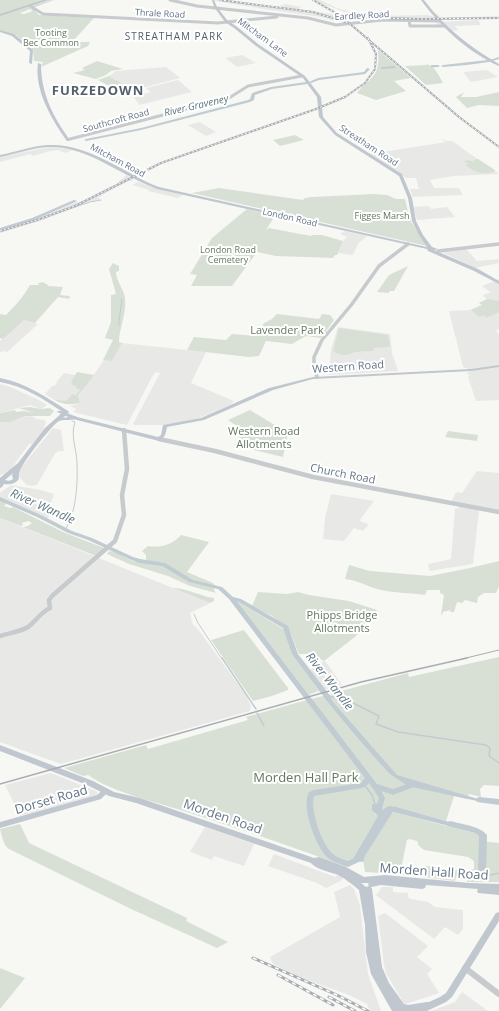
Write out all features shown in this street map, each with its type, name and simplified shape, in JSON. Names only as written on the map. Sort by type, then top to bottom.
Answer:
[{"type":"highway","points":[[0,16],[46,0]]},
{"type":"highway","points":[[0,380],[31,391],[50,402],[63,412],[47,429],[20,464],[3,478],[3,483],[0,489]]},
{"type":"highway","points":[[54,421],[64,418],[74,418]]},
{"type":"highway","points":[[3,483],[14,482],[20,464]]},
{"type":"highway","points":[[7,476],[15,476]]},
{"type":"highway","name":"Morden Road","points":[[0,748],[123,796],[314,861],[316,864],[343,873],[366,884]]},
{"type":"highway","name":"Morden Road","points":[[90,783],[106,792],[123,796]]},
{"type":"highway","name":"Morden Hall Road","points":[[366,884],[385,878],[481,888],[499,887]]},
{"type":"highway","name":"Morden Hall Road","points":[[366,884],[389,882],[481,892],[499,892]]},
{"type":"highway","points":[[366,884],[378,967],[386,985],[401,1009]]},
{"type":"main road","points":[[422,0],[437,19],[468,47],[499,65]]},
{"type":"main road","name":"Mitcham Lane","points":[[214,4],[227,22],[236,26],[257,45],[297,71],[309,82]]},
{"type":"main road","points":[[0,31],[13,35],[32,50],[43,95],[56,122],[68,139],[55,146]]},
{"type":"main road","name":"Streatham Road","points":[[309,82],[319,97],[321,117],[334,132],[343,140],[401,175],[409,195],[414,222],[422,236],[435,250]]},
{"type":"main road","name":"Mitcham Road","points":[[0,156],[55,146],[90,153],[132,177],[158,188]]},
{"type":"main road","name":"London Road","points":[[158,188],[435,250],[478,271],[499,284]]},
{"type":"main road","name":"Western Road","points":[[159,439],[164,433],[165,426],[196,420],[271,389],[317,377],[472,370],[499,366]]},
{"type":"main road","points":[[63,412],[74,418],[128,430],[159,439]]},
{"type":"main road","points":[[63,412],[128,430]]},
{"type":"main road","name":"Western Road","points":[[148,435],[159,435],[164,433]]},
{"type":"main road","name":"Dorset Road","points":[[0,825],[99,797],[106,792]]},
{"type":"main road","points":[[401,1009],[406,1008],[417,1010],[447,997],[499,915]]},
{"type":"street","name":"Eardley Road","points":[[170,0],[193,5],[214,4],[290,17],[311,18],[336,25],[379,20],[437,19]]},
{"type":"street","name":"Thrale Road","points":[[30,6],[35,7],[41,14],[218,23],[237,20],[290,17]]},
{"type":"street","points":[[409,20],[410,26],[444,26]]},
{"type":"street","name":"Southcroft Road","points":[[68,139],[229,98],[248,86],[302,76]]},
{"type":"street","points":[[317,377],[313,367],[313,359],[328,331],[347,310],[379,266],[408,244]]},
{"type":"street","points":[[435,250],[499,244]]},
{"type":"street","points":[[0,636],[24,629],[32,623],[43,612],[50,608],[49,600],[52,596],[113,544],[124,515],[122,495],[127,469],[126,437],[128,430]]},
{"type":"street","points":[[164,433],[167,439]]},
{"type":"street","name":"Church Road","points":[[159,439],[167,439],[313,477],[499,512]]},
{"type":"street","name":"Church Road","points":[[159,439],[184,444]]},
{"type":"street","points":[[465,968],[499,994]]},
{"type":"shaded area","points":[[210,0],[222,0],[276,8],[285,4],[301,7],[298,10],[363,16],[344,12],[321,3],[338,13],[335,13],[313,0],[320,0],[337,8],[357,14],[374,16],[428,15],[437,18],[435,15],[438,14],[440,18],[499,16],[499,18],[442,20],[346,17],[345,18],[351,23],[345,23],[321,17]]},
{"type":"shaded area","points":[[478,20],[481,25],[455,26],[458,30],[451,31],[445,26],[438,26],[436,22]]},
{"type":"shaded area","points":[[242,55],[256,63],[237,67],[225,58]]},
{"type":"shaded area","points":[[166,67],[180,78],[134,90],[109,76],[116,71]]},
{"type":"shaded area","points":[[487,70],[498,77],[471,82],[463,72]]},
{"type":"shaded area","points":[[178,80],[192,92],[139,105],[134,97],[151,92],[146,88]]},
{"type":"shaded area","points":[[200,122],[216,132],[206,136],[188,125]]},
{"type":"shaded area","points":[[441,138],[447,141],[452,141],[499,174],[454,176],[430,180],[434,188],[459,188],[463,195],[413,197],[410,189],[419,189],[416,178],[406,178],[398,171],[370,154],[446,142]]},
{"type":"shaded area","points":[[49,147],[73,150],[65,153],[58,150],[50,151],[33,156],[30,154],[0,162],[0,157]]},
{"type":"shaded area","points":[[108,154],[129,167],[131,169],[127,170],[134,173],[131,175],[100,156]]},
{"type":"shaded area","points":[[127,175],[134,181],[129,181],[102,195],[98,198],[101,200],[90,202],[40,221],[0,233],[0,228],[34,218],[74,200],[78,203],[101,193],[120,183],[118,182]]},
{"type":"shaded area","points":[[138,182],[183,195],[178,198],[148,191],[149,190],[132,185]]},
{"type":"shaded area","points":[[427,206],[431,209],[447,207],[455,217],[417,220],[413,207]]},
{"type":"shaded area","points":[[345,231],[367,236],[358,244],[353,255],[338,253],[343,241],[347,237],[340,234]]},
{"type":"shaded area","points":[[465,248],[477,261],[499,259],[499,263],[475,268],[442,252]]},
{"type":"shaded area","points":[[499,279],[499,329],[496,330],[499,335],[499,400],[476,401],[468,377],[469,375],[466,373],[470,372],[468,369],[463,367],[449,311],[470,310],[482,305],[479,303],[487,299],[483,295],[491,292],[482,286]]},
{"type":"shaded area","points":[[24,320],[38,324],[7,352],[2,351],[0,353],[0,341]]},
{"type":"shaded area","points":[[338,327],[390,334],[392,353],[398,371],[329,375],[331,349]]},
{"type":"shaded area","points":[[122,343],[206,352],[191,383],[234,401],[230,405],[199,418],[170,425],[135,425],[133,424],[160,373],[156,372],[127,425],[73,412],[76,409],[70,406],[80,403],[78,397],[104,360],[112,361]]},
{"type":"shaded area","points":[[64,373],[75,375],[71,382],[72,385],[80,390],[76,395],[72,394],[66,401],[53,399],[45,394],[52,386],[56,385],[57,381]]},
{"type":"shaded area","points":[[0,384],[37,399],[46,404],[46,406],[41,409],[30,405],[0,413]]},
{"type":"shaded area","points":[[27,416],[45,420],[46,422],[43,431],[32,444],[29,444],[11,469],[0,475],[0,422]]},
{"type":"shaded area","points":[[53,428],[61,430],[64,451],[58,451],[54,455],[37,485],[27,485],[18,474],[21,468]]},
{"type":"shaded area","points":[[477,471],[499,473],[499,510],[484,507],[479,511],[473,564],[430,571],[428,564],[451,559],[455,509],[459,508],[457,503],[452,501],[456,492],[462,493]]},
{"type":"shaded area","points":[[11,485],[41,490],[54,494],[51,503],[44,509],[50,514],[48,518],[0,498],[0,493]]},
{"type":"shaded area","points":[[331,494],[374,501],[359,521],[369,524],[363,531],[354,528],[344,541],[323,539],[325,518]]},
{"type":"shaded area","points":[[0,518],[210,603],[190,613],[193,625],[197,628],[246,695],[251,706],[250,711],[61,764],[0,742]]},
{"type":"shaded area","points":[[324,661],[342,685],[324,690],[322,688],[310,670]]},
{"type":"shaded area","name":"River Wandle","points":[[326,694],[397,775],[485,801],[482,802],[407,786],[389,773],[371,753],[323,696]]},
{"type":"shaded area","points":[[51,773],[98,793],[96,795],[20,816],[5,785]]},
{"type":"shaded area","points":[[372,804],[382,804],[382,810],[389,806],[397,807],[446,821],[457,826],[445,825],[393,812],[365,856],[363,862],[357,861],[352,863],[351,862],[378,816],[372,810]]},
{"type":"shaded area","points":[[205,827],[254,844],[244,866],[214,856],[212,860],[190,852]]},
{"type":"shaded area","points":[[274,854],[335,877],[338,875],[343,878],[342,880],[326,888],[317,883],[268,866]]},
{"type":"shaded area","points":[[350,885],[354,889],[360,905],[368,974],[381,1011],[370,1011],[367,1004],[349,995],[299,977],[273,964],[270,957],[340,917],[334,892]]},
{"type":"shaded area","points":[[382,887],[393,887],[393,892],[408,893],[408,897],[411,899],[428,902],[435,907],[463,910],[463,929],[458,935],[445,927],[434,939],[376,895]]},
{"type":"shaded area","points":[[385,913],[428,946],[417,957],[432,969],[427,974],[439,993],[406,1004],[403,1002],[386,973],[384,965],[378,916]]},
{"type":"shaded area","points":[[462,992],[488,1011],[431,1011],[455,1002]]},
{"type":"green space","name":"Tooting Bec Common","points":[[0,0],[54,0],[20,13],[24,14],[33,11],[30,10],[33,9],[39,15],[94,18],[73,41],[90,42],[88,46],[41,67],[43,62],[34,61],[33,50],[16,35],[0,30]]},
{"type":"green space","points":[[378,50],[411,78],[394,81],[406,91],[376,100],[357,93],[376,72],[378,67]]},
{"type":"green space","points":[[97,61],[123,69],[111,71],[96,79],[73,73],[85,70],[82,68]]},
{"type":"green space","points":[[425,64],[431,66],[434,69],[443,83],[426,85],[405,66],[427,65]]},
{"type":"green space","points":[[109,76],[134,90],[122,93],[98,80]]},
{"type":"green space","points":[[464,92],[461,97],[476,97],[499,92],[499,106],[479,105],[467,108],[456,97]]},
{"type":"green space","points":[[295,135],[304,140],[280,146],[273,140]]},
{"type":"green space","points":[[478,159],[495,171],[483,173],[472,170],[465,165],[469,164],[463,161],[470,160],[474,163],[473,160]]},
{"type":"green space","name":"Figges Marsh","points":[[219,188],[303,200],[305,198],[312,197],[374,194],[387,195],[396,199],[405,199],[410,220],[427,246],[192,193]]},
{"type":"green space","name":"London Road Cemetery","points":[[247,209],[275,216],[266,230],[269,228],[311,236],[322,235],[343,241],[337,255],[333,258],[276,256],[257,252],[232,286],[191,286],[197,275],[190,274],[212,238]]},
{"type":"green space","points":[[113,263],[119,266],[119,271],[116,272],[116,275],[125,298],[125,304],[119,337],[119,342],[122,343],[112,361],[103,360],[113,340],[105,338],[111,322],[111,295],[116,294],[109,269]]},
{"type":"green space","points":[[408,266],[394,291],[389,291],[389,293],[377,292],[389,275]]},
{"type":"green space","points":[[43,282],[48,286],[63,287],[60,295],[70,296],[69,299],[58,297],[35,323],[24,320],[3,339],[0,338],[0,314],[6,315],[19,301],[30,285],[39,285],[38,283]]},
{"type":"green space","points":[[488,299],[499,301],[499,312],[486,318],[484,315],[479,317],[471,310],[482,305],[479,303]]},
{"type":"green space","name":"Lavender Park","points":[[277,314],[319,319],[322,314],[330,315],[334,320],[321,338],[306,336],[292,344],[266,341],[259,356],[249,357],[187,350],[194,337],[226,340],[232,334],[256,336],[264,323],[272,319]]},
{"type":"green space","points":[[339,328],[388,335],[390,344],[389,347],[374,348],[373,351],[345,355],[336,353],[333,351]]},
{"type":"green space","points":[[77,372],[94,375],[78,396],[80,403],[66,404],[53,399],[66,401],[72,394],[76,395],[80,390],[72,385],[71,382]]},
{"type":"green space","points":[[30,407],[41,409],[50,408],[54,411],[50,416],[25,416],[10,422],[0,422],[0,413],[15,410],[16,412],[24,411],[34,413],[19,408]]},
{"type":"green space","name":"Western Road Allotments","points":[[250,410],[288,433],[283,457],[234,445],[247,428],[237,426],[228,420]]},
{"type":"green space","points":[[448,431],[478,435],[477,441],[445,437]]},
{"type":"green space","points":[[0,500],[6,504],[4,506],[10,508],[13,507],[63,532],[104,548],[96,556],[23,527],[32,523],[28,521],[22,523],[23,525],[21,526],[0,518]]},
{"type":"green space","points":[[181,535],[209,542],[187,572],[213,583],[216,593],[190,586],[168,576],[129,564],[107,554],[109,551],[114,552],[135,562],[140,562],[146,560],[146,555],[142,551],[148,546],[157,547],[166,545]]},
{"type":"green space","points":[[499,561],[499,586],[496,593],[484,593],[478,597],[477,603],[465,600],[462,603],[457,602],[454,612],[450,612],[451,610],[443,612],[442,615],[444,595],[440,593],[440,590],[427,590],[425,595],[392,592],[376,589],[345,579],[349,565],[370,571],[430,576]]},
{"type":"green space","points":[[173,588],[184,589],[214,598],[214,601],[210,603]]},
{"type":"green space","name":"Phipps Bridge Allotments","points":[[258,592],[287,594],[298,592],[349,601],[377,610],[356,636],[324,661],[311,654],[299,654],[289,629],[272,616],[252,606]]},
{"type":"green space","points":[[237,601],[285,630],[294,653],[320,692],[318,691],[309,695]]},
{"type":"green space","points":[[244,630],[288,690],[253,701],[211,640]]},
{"type":"green space","name":"Morden Hall Park","points":[[499,657],[499,786],[484,785],[480,789],[481,797],[469,794],[467,799],[454,796],[446,821],[397,807],[374,813],[378,816],[376,820],[351,862],[346,867],[247,832],[122,792],[109,787],[88,775],[83,776],[64,768],[146,745],[148,749],[248,720],[246,717],[307,700],[310,703],[313,702],[311,699],[323,696],[326,699],[335,697],[330,694],[408,673],[409,677]]},
{"type":"green space","points":[[393,812],[478,834],[480,835],[481,841],[499,843],[499,882],[467,882],[467,879],[456,878],[455,881],[423,877],[426,866],[466,871],[474,869],[474,861],[468,857],[424,850],[419,846],[417,841],[409,839],[407,840],[401,869],[411,871],[410,875],[365,872],[363,859]]},
{"type":"green space","points":[[20,824],[29,843],[187,918],[186,921],[228,942],[217,948],[131,909],[9,849],[4,843],[0,829]]},
{"type":"green space","points":[[0,968],[25,978],[0,1009]]},
{"type":"waterway","name":"River Graveney","points":[[492,60],[499,58]]},
{"type":"waterway","name":"River Graveney","points":[[443,66],[488,61]]},
{"type":"waterway","name":"River Graveney","points":[[432,66],[438,66]]},
{"type":"waterway","name":"River Graveney","points":[[382,68],[394,67]]},
{"type":"waterway","name":"River Graveney","points":[[311,82],[318,79],[365,73],[368,69]]},
{"type":"waterway","name":"River Graveney","points":[[86,140],[141,129],[249,101],[252,100],[253,94],[271,88],[306,83]]},
{"type":"waterway","name":"River Graveney","points":[[0,232],[90,202],[101,200]]},
{"type":"waterway","name":"River Graveney","points":[[0,229],[33,219],[75,201]]},
{"type":"waterway","points":[[119,321],[122,299]]},
{"type":"waterway","points":[[65,530],[72,516],[77,489],[77,459],[73,433],[75,422],[72,421]]},
{"type":"waterway","name":"River Wandle","points":[[0,499],[39,516],[70,532],[90,539],[131,558],[139,561],[163,564],[191,581],[220,588],[231,598]]},
{"type":"waterway","name":"River Wandle","points":[[231,598],[239,600],[286,627],[295,654],[329,699]]},
{"type":"waterway","name":"River Wandle","points":[[231,598],[375,786]]},
{"type":"waterway","points":[[194,614],[198,623],[222,659]]},
{"type":"waterway","points":[[222,658],[256,709]]},
{"type":"waterway","points":[[327,695],[355,704],[379,716],[376,724],[398,732],[486,745],[490,748],[489,756],[499,763]]},
{"type":"waterway","points":[[257,713],[264,726]]},
{"type":"waterway","points":[[358,859],[348,864],[335,859],[328,854],[317,834],[311,815],[309,799],[311,794],[314,793],[362,785],[368,778]]},
{"type":"waterway","points":[[364,784],[372,795],[375,804]]},
{"type":"waterway","name":"River Wandle","points":[[375,786],[393,792],[412,785]]},
{"type":"waterway","name":"River Wandle","points":[[375,786],[382,798],[379,810]]},
{"type":"waterway","name":"River Wandle","points":[[479,800],[499,802]]},
{"type":"waterway","name":"River Wandle","points":[[450,824],[477,831],[483,835],[482,874]]},
{"type":"waterway","points":[[482,874],[491,875],[499,873]]},
{"type":"tram line","points":[[462,659],[499,650]]},
{"type":"tram line","points":[[0,784],[361,682],[467,658]]},
{"type":"railway","points":[[220,0],[313,12],[349,23],[369,40]]},
{"type":"railway","points":[[313,0],[341,16]]},
{"type":"railway","points":[[341,17],[422,19],[499,18]]},
{"type":"railway","points":[[0,231],[37,220],[75,206],[161,163],[316,109],[345,97],[365,83],[375,69],[376,54],[369,40]]},
{"type":"railway","points":[[369,40],[459,117],[499,147]]},
{"type":"railway","points":[[253,958],[337,995],[368,1011]]},
{"type":"railway","points":[[278,975],[333,1005]]},
{"type":"railway","points":[[329,997],[355,1011]]},
{"type":"district","name":"STREATHAM PARK","points":[[174,36]]},
{"type":"district","name":"FURZEDOWN","points":[[98,90]]}]
